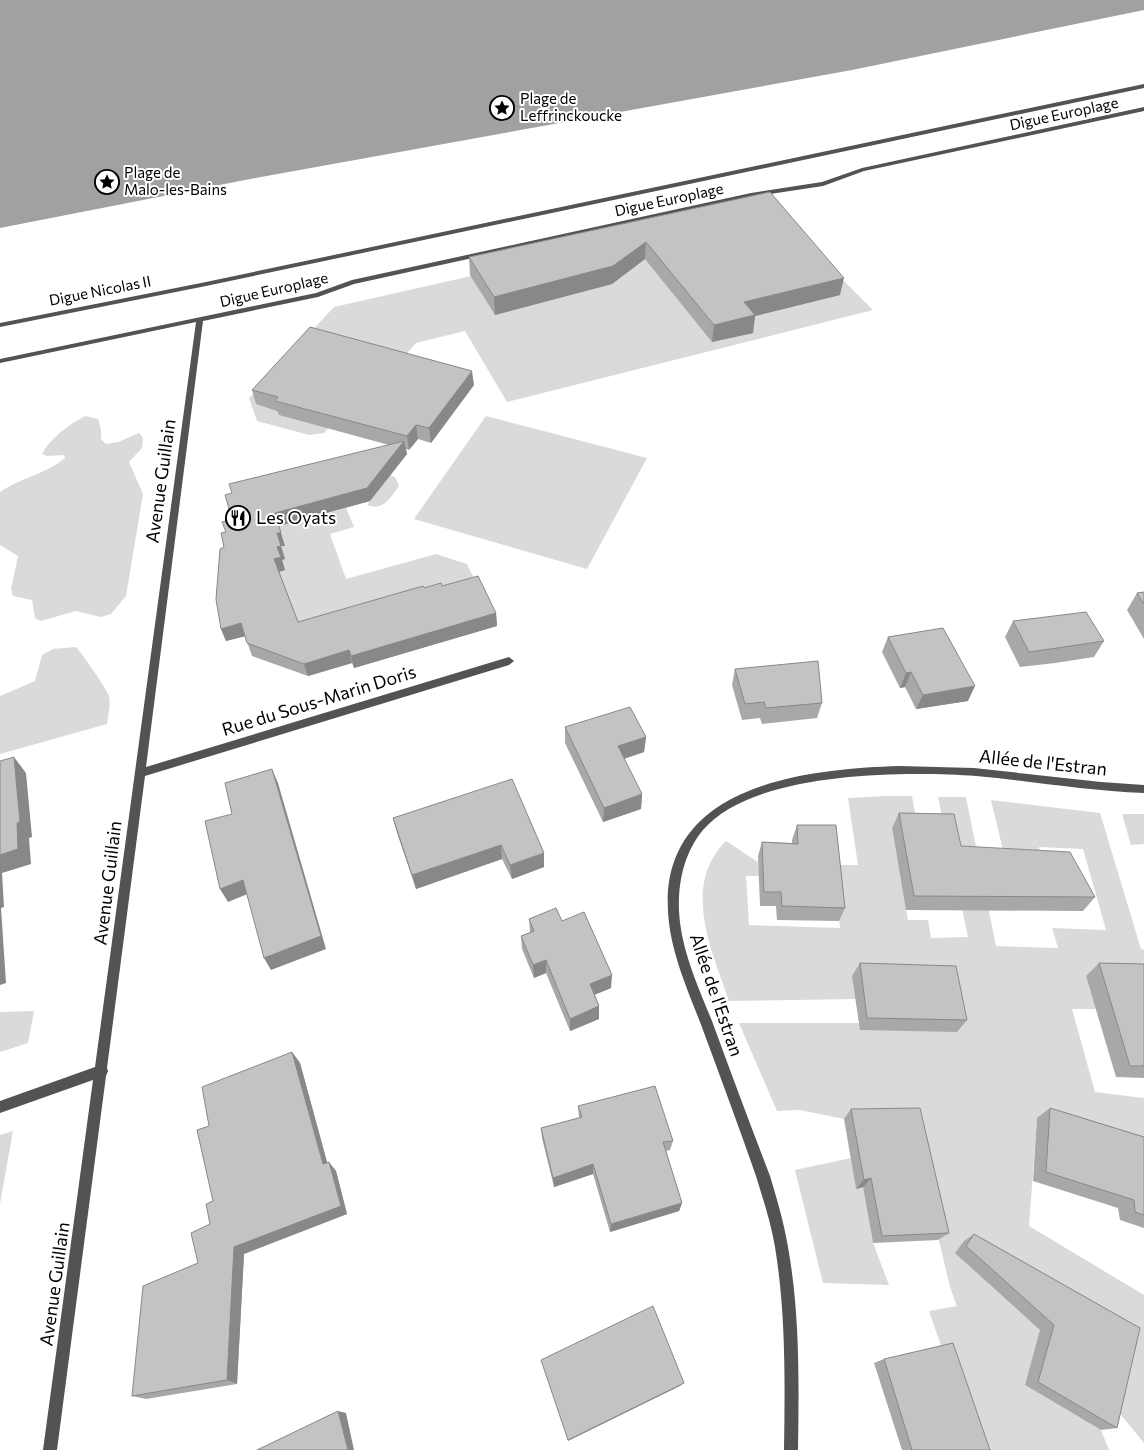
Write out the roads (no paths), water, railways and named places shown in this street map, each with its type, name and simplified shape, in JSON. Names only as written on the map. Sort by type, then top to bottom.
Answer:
[{"type":"street","name":"Digue Europlage","points":[[206,284],[1144,86]]},
{"type":"street","name":"Digue Europlage","points":[[200,320],[318,295],[352,282],[751,195],[802,188],[862,170],[1144,109]]},
{"type":"street","name":"Digue Nicolas II","points":[[0,325],[206,284]]},
{"type":"street","points":[[0,361],[200,320]]},
{"type":"street","name":"Avenue Guillain","points":[[50,1450],[102,1071],[200,320]]},
{"type":"street","name":"Rue du Sous-Marin Doris","points":[[140,773],[509,661]]},
{"type":"street","name":"Allée de l'Estran","points":[[791,1450],[792,1338],[785,1260],[766,1183],[680,952],[675,924],[674,901],[676,872],[682,854],[704,823],[714,813],[740,798],[771,786],[830,776],[884,771],[937,770],[988,773],[1098,787],[1144,789]]},
{"type":"street","points":[[0,1107],[102,1071]]},
{"type":"place","name":"Plage de Leffrinckoucke","points":[[502,108]]},
{"type":"place","name":"Plage de Malo-les-Bains","points":[[107,182]]},
{"type":"place","name":"Les Oyats","points":[[238,518]]}]
